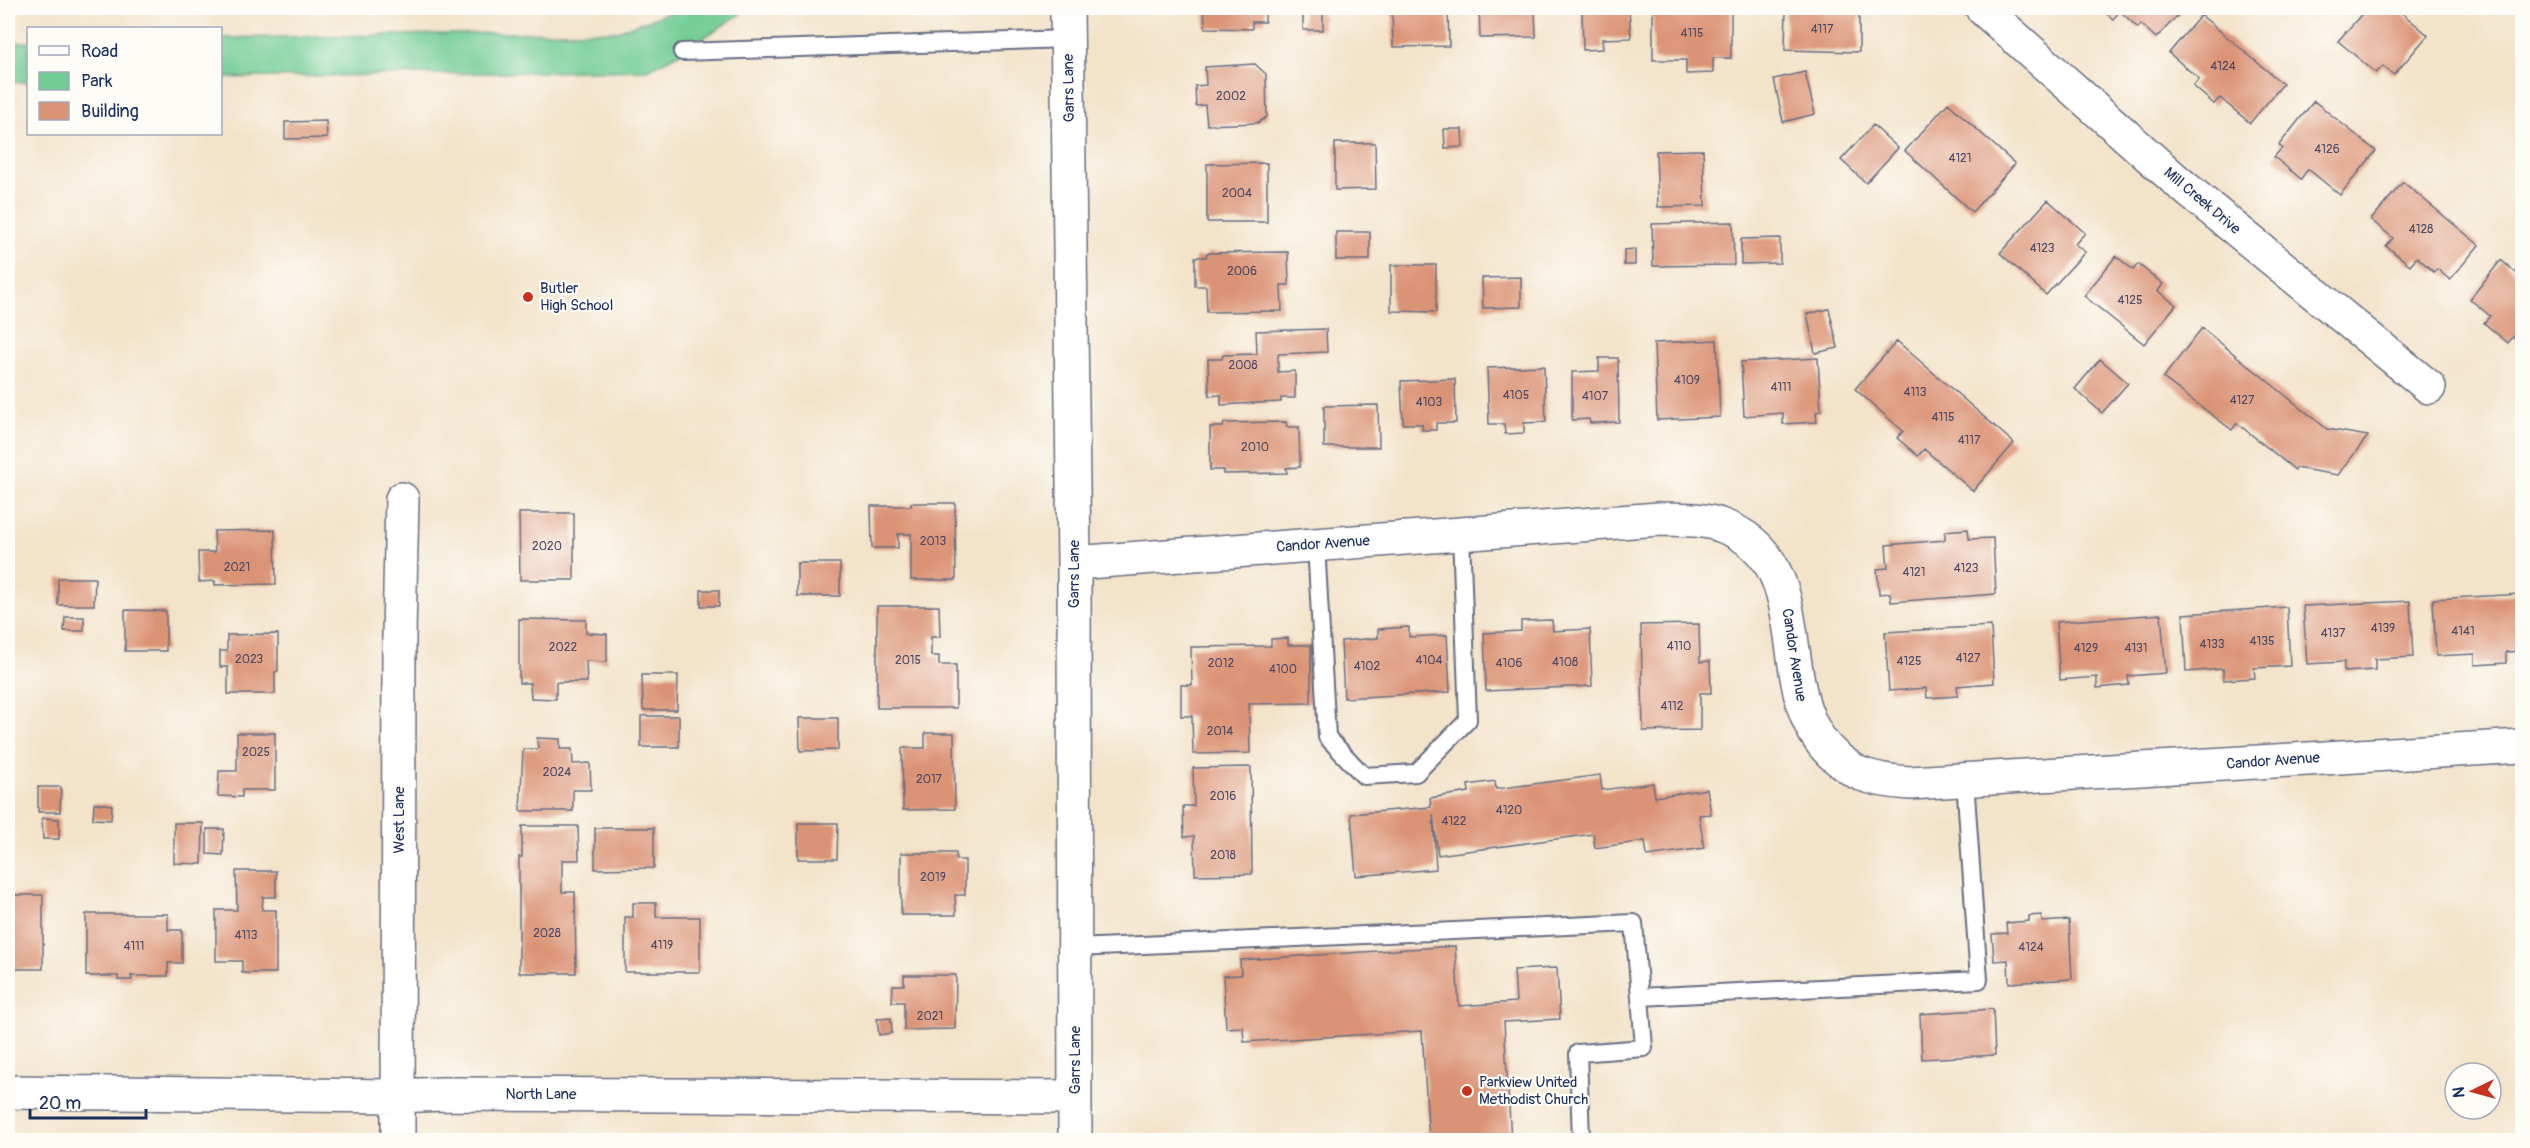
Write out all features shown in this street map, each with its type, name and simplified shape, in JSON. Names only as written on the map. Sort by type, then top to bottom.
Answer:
[{"type":"street","name":"Mill Creek Drive","points":[[1982,8],[2178,182],[2429,387]]},
{"type":"street","name":"Garrs Lane","points":[[1067,23],[1074,563],[1075,1140]]},
{"type":"street","name":"West Lane","points":[[398,1140],[399,638],[402,499]]},
{"type":"street","name":"Candor Avenue","points":[[1074,563],[1659,519],[1703,520],[1724,526],[1750,540],[1775,571],[1785,600],[1803,710],[1813,731],[1830,753],[1859,774],[1884,781],[1910,783],[1965,780],[2523,746]]},
{"type":"street","name":"North Lane","points":[[8,1092],[398,1096],[466,1094],[1075,1097]]},
{"type":"lane","points":[[682,52],[1067,23]]},
{"type":"lane","points":[[1316,545],[1327,737],[1364,776],[1416,773],[1468,720],[1461,534]]},
{"type":"lane","points":[[1640,997],[1979,980],[1965,780]]},
{"type":"lane","points":[[1075,948],[1634,923],[1644,1048],[1578,1053],[1581,1140]]},
{"type":"green space","points":[[683,8],[745,8],[739,15],[682,52],[647,70],[222,78],[222,38],[617,31]]},
{"type":"green space","points":[[27,42],[27,82],[8,83],[8,43]]},
{"type":"building","points":[[1204,8],[1265,8],[1265,22],[1252,22],[1252,29],[1205,28]]},
{"type":"building","points":[[1303,8],[1323,8],[1323,30],[1303,30]]},
{"type":"building","points":[[1392,8],[1448,8],[1449,46],[1393,47]]},
{"type":"building","points":[[1479,8],[1535,8],[1536,37],[1480,38]]},
{"type":"building","points":[[1582,8],[1629,8],[1631,38],[1602,39],[1603,49],[1583,50]]},
{"type":"building","points":[[1653,8],[1731,8],[1731,58],[1713,58],[1713,73],[1686,74],[1686,60],[1653,60]]},
{"type":"building","points":[[1786,8],[1859,8],[1859,52],[1785,50]]},
{"type":"building","points":[[2100,8],[2185,8],[2156,38],[2141,24],[2138,28],[2120,11],[2113,19]]},
{"type":"building","points":[[2367,8],[2396,8],[2428,35],[2394,75],[2383,66],[2376,73],[2338,41]]},
{"type":"building","points":[[2201,15],[2283,84],[2250,123],[2220,98],[2214,104],[2193,86],[2199,79],[2169,53]]},
{"type":"building","points":[[1255,64],[1266,74],[1267,117],[1257,123],[1207,125],[1205,105],[1196,106],[1195,86],[1206,85],[1205,67]]},
{"type":"building","points":[[1805,72],[1815,114],[1783,122],[1774,79]]},
{"type":"building","points":[[2314,101],[2376,151],[2340,195],[2308,169],[2301,179],[2274,157],[2282,148],[2279,145]]},
{"type":"building","points":[[1948,103],[2015,164],[1972,212],[1905,151]]},
{"type":"building","points":[[326,121],[327,138],[285,139],[285,122]]},
{"type":"building","points":[[1873,125],[1898,148],[1866,183],[1841,160]]},
{"type":"building","points":[[1444,129],[1462,129],[1463,147],[1445,148]]},
{"type":"building","points":[[1335,143],[1375,143],[1376,189],[1335,190]]},
{"type":"building","points":[[1703,150],[1705,206],[1658,207],[1656,151]]},
{"type":"building","points":[[1267,163],[1267,222],[1207,222],[1207,164]]},
{"type":"building","points":[[2403,182],[2479,245],[2450,280],[2437,269],[2434,272],[2417,257],[2410,265],[2386,246],[2393,238],[2371,220]]},
{"type":"building","points":[[2048,200],[2085,233],[2075,244],[2085,252],[2046,295],[2000,253]]},
{"type":"building","points":[[1733,222],[1734,265],[1653,266],[1652,224]]},
{"type":"building","points":[[1336,232],[1370,232],[1370,260],[1336,260]]},
{"type":"building","points":[[1780,238],[1780,263],[1741,264],[1741,239]]},
{"type":"building","points":[[1635,249],[1635,265],[1624,265],[1624,250]]},
{"type":"building","points":[[1288,252],[1289,285],[1281,285],[1282,311],[1207,312],[1206,286],[1195,286],[1195,257],[1206,257],[1207,253]]},
{"type":"building","points":[[2116,256],[2133,270],[2138,264],[2163,284],[2158,291],[2176,305],[2144,344],[2084,296]]},
{"type":"building","points":[[2501,260],[2522,278],[2522,343],[2514,336],[2508,343],[2484,323],[2490,316],[2470,299]]},
{"type":"building","points":[[1391,265],[1436,265],[1436,312],[1391,311]]},
{"type":"building","points":[[1521,277],[1521,307],[1483,308],[1482,278]]},
{"type":"building","points":[[1829,309],[1838,348],[1815,353],[1807,314]]},
{"type":"building","points":[[2202,328],[2327,429],[2368,436],[2338,475],[2296,468],[2295,470],[2237,423],[2232,430],[2163,378]]},
{"type":"building","points":[[1326,329],[1327,352],[1278,354],[1278,372],[1295,371],[1295,398],[1281,398],[1281,402],[1221,405],[1221,395],[1209,396],[1208,359],[1222,359],[1223,355],[1257,354],[1256,331]]},
{"type":"building","points":[[1717,340],[1720,417],[1657,420],[1654,343]]},
{"type":"building","points":[[1897,341],[2014,443],[1973,491],[1924,449],[1918,456],[1897,438],[1903,431],[1855,389]]},
{"type":"building","points":[[1599,358],[1618,358],[1619,422],[1590,423],[1589,419],[1572,420],[1572,372],[1599,371]]},
{"type":"building","points":[[1818,358],[1821,411],[1816,412],[1817,422],[1783,424],[1783,413],[1744,416],[1741,362]]},
{"type":"building","points":[[2100,359],[2128,383],[2102,413],[2075,389]]},
{"type":"building","points":[[1544,366],[1546,422],[1524,423],[1524,433],[1505,434],[1504,424],[1489,424],[1487,368]]},
{"type":"building","points":[[1455,379],[1456,423],[1436,423],[1436,430],[1422,430],[1422,424],[1403,424],[1401,381]]},
{"type":"building","points":[[1378,405],[1379,447],[1324,447],[1324,406]]},
{"type":"building","points":[[1286,422],[1287,427],[1299,427],[1300,467],[1286,468],[1287,473],[1223,474],[1223,470],[1210,470],[1210,427],[1223,427],[1224,423]]},
{"type":"building","points":[[911,503],[955,503],[956,580],[911,580],[911,534],[898,534],[898,548],[872,548],[871,506],[911,506]]},
{"type":"building","points":[[519,513],[574,513],[574,580],[520,580]]},
{"type":"building","points":[[1968,529],[1969,539],[1993,538],[1996,594],[1891,602],[1890,593],[1879,594],[1877,569],[1888,568],[1886,545],[1945,540],[1945,531]]},
{"type":"building","points":[[275,530],[276,584],[215,585],[215,581],[199,582],[198,552],[215,552],[214,531]]},
{"type":"building","points":[[797,563],[840,563],[840,596],[797,596]]},
{"type":"building","points":[[58,578],[95,578],[94,605],[58,605]]},
{"type":"building","points":[[701,590],[719,590],[719,606],[701,606]]},
{"type":"building","points":[[2522,594],[2522,651],[2506,652],[2506,663],[2475,665],[2475,654],[2436,656],[2433,599]]},
{"type":"building","points":[[2410,601],[2413,657],[2375,659],[2375,670],[2344,672],[2344,662],[2307,664],[2303,606]]},
{"type":"building","points":[[877,606],[939,606],[940,637],[931,637],[931,656],[939,656],[939,665],[956,665],[956,708],[877,708]]},
{"type":"building","points":[[2287,607],[2290,666],[2254,668],[2255,678],[2223,680],[2223,669],[2186,672],[2183,614]]},
{"type":"building","points":[[125,610],[166,611],[166,651],[125,651]]},
{"type":"building","points":[[2161,614],[2166,673],[2128,676],[2129,685],[2097,688],[2097,677],[2060,680],[2056,622]]},
{"type":"building","points":[[65,617],[84,617],[84,631],[64,631]]},
{"type":"building","points":[[519,619],[586,620],[586,633],[607,634],[607,662],[586,661],[587,682],[556,682],[556,699],[531,698],[530,683],[519,683]]},
{"type":"building","points":[[1552,620],[1553,631],[1590,629],[1592,686],[1486,691],[1484,633],[1521,631],[1521,621]]},
{"type":"building","points":[[1699,624],[1700,662],[1710,661],[1711,693],[1700,693],[1700,730],[1643,731],[1641,625]]},
{"type":"building","points":[[1991,626],[1994,683],[1957,686],[1958,696],[1927,698],[1926,688],[1889,691],[1885,632]]},
{"type":"building","points":[[1409,627],[1409,637],[1447,635],[1450,692],[1344,698],[1341,641],[1378,638],[1378,629]]},
{"type":"building","points":[[278,634],[278,671],[275,672],[275,694],[228,694],[228,667],[220,667],[220,651],[227,651],[227,635]]},
{"type":"building","points":[[1288,638],[1288,645],[1311,645],[1311,703],[1249,704],[1250,753],[1193,754],[1192,716],[1181,716],[1181,685],[1192,685],[1191,647],[1271,646],[1271,639]]},
{"type":"building","points":[[642,675],[678,675],[677,710],[643,710]]},
{"type":"building","points":[[641,716],[679,716],[679,747],[641,747]]},
{"type":"building","points":[[799,718],[838,718],[838,750],[800,751]]},
{"type":"building","points":[[237,733],[275,733],[275,790],[242,790],[242,797],[218,796],[219,771],[237,771]]},
{"type":"building","points":[[925,733],[954,733],[955,809],[903,810],[902,748],[925,748]]},
{"type":"building","points":[[537,738],[560,739],[560,749],[572,749],[573,764],[590,763],[591,790],[573,790],[573,811],[520,811],[523,749],[538,749]]},
{"type":"building","points":[[1251,767],[1252,874],[1195,875],[1194,836],[1184,837],[1183,806],[1194,806],[1193,768]]},
{"type":"building","points":[[1600,775],[1602,790],[1653,783],[1655,797],[1707,789],[1711,814],[1699,815],[1704,848],[1647,856],[1645,841],[1595,848],[1593,834],[1438,855],[1433,815],[1436,869],[1356,876],[1351,814],[1431,807],[1430,798],[1469,792],[1468,785],[1495,781],[1496,789]]},
{"type":"building","points":[[38,787],[61,787],[60,812],[38,812]]},
{"type":"building","points":[[94,803],[112,805],[111,820],[93,819]]},
{"type":"building","points":[[42,818],[59,819],[59,839],[43,839]]},
{"type":"building","points":[[174,823],[203,823],[202,864],[174,863]]},
{"type":"building","points":[[798,823],[838,823],[837,859],[798,859]]},
{"type":"building","points":[[522,826],[578,826],[579,860],[562,860],[562,892],[575,892],[576,973],[519,973],[519,857],[522,857]]},
{"type":"building","points":[[595,828],[654,828],[654,868],[595,869]]},
{"type":"building","points":[[207,829],[224,829],[223,855],[207,854]]},
{"type":"building","points":[[901,853],[956,853],[956,860],[965,860],[965,895],[955,895],[956,915],[901,915]]},
{"type":"building","points":[[236,871],[276,871],[276,897],[263,897],[262,910],[276,910],[276,973],[242,973],[242,961],[216,961],[216,910],[237,910]]},
{"type":"building","points":[[8,895],[43,895],[43,969],[8,969]]},
{"type":"building","points":[[633,903],[656,903],[656,917],[700,917],[700,972],[625,972],[625,917],[633,917]]},
{"type":"building","points":[[86,914],[168,914],[168,930],[182,930],[182,963],[168,963],[168,976],[131,976],[132,980],[118,980],[118,976],[86,976]]},
{"type":"building","points":[[2041,915],[2042,922],[2069,920],[2072,979],[2009,983],[2008,960],[1994,961],[1992,934],[2007,933],[2006,923],[2029,921],[2029,916]]},
{"type":"building","name":"Parkview United Methodist Church","points":[[1455,946],[1459,1006],[1516,1002],[1514,970],[1557,968],[1560,1019],[1504,1022],[1511,1140],[1429,1140],[1422,1031],[1244,1042],[1243,1027],[1226,1028],[1223,976],[1241,975],[1240,960]]},
{"type":"building","points":[[904,975],[956,975],[955,1029],[904,1030],[904,1002],[892,1002],[893,985],[904,985]]},
{"type":"building","points":[[1993,1009],[1995,1055],[1922,1059],[1920,1014]]},
{"type":"building","points":[[891,1018],[892,1033],[879,1035],[877,1019]]},
{"type":"place","name":"Butler High School","points":[[528,297]]},
{"type":"place","name":"Parkview United Methodist Church","points":[[1467,1091]]}]
